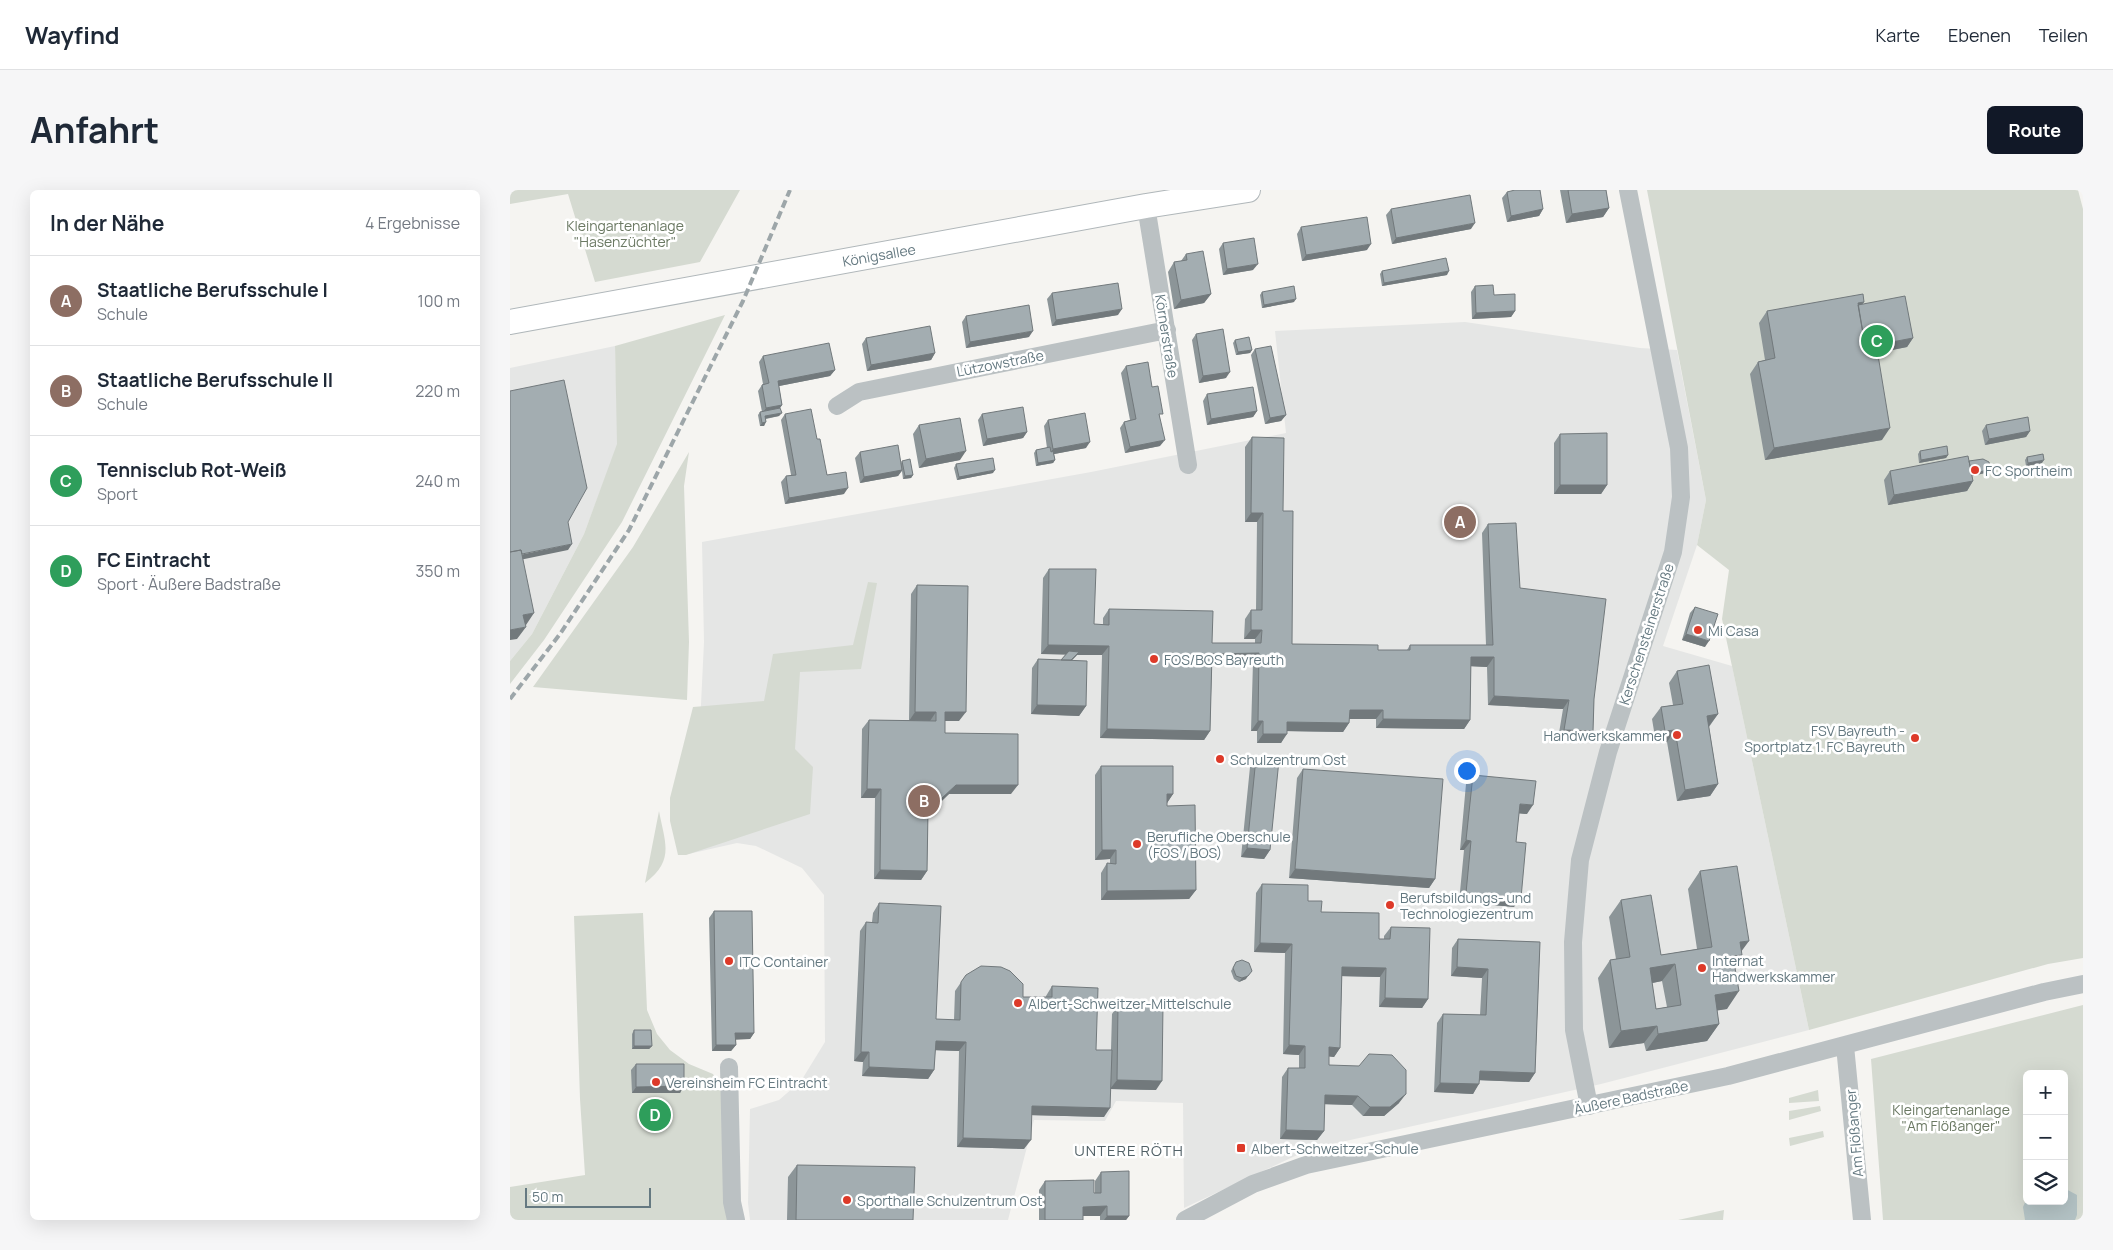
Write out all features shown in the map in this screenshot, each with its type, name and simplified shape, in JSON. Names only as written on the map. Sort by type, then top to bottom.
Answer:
[{"type":"main road","name":"Königsallee","points":[[510,322],[1146,206],[1248,190]]},
{"type":"street","name":"Kerschensteinerstraße","points":[[1589,1106],[1574,1030],[1573,942],[1580,860],[1608,752],[1673,552],[1681,497],[1679,448],[1628,190]]},
{"type":"street","name":"Körnerstraße","points":[[1146,206],[1188,465]]},
{"type":"street","name":"Lützowstraße","points":[[836,406],[859,392],[1167,330]]},
{"type":"street","name":"Äußere Badstraße","points":[[1184,1220],[1253,1184],[1306,1165],[1728,1076],[2044,992],[2083,984]]},
{"type":"street","name":"Am Flößanger","points":[[1845,1046],[1862,1220]]},
{"type":"street","points":[[729,1067],[732,1202],[736,1220]]},
{"type":"shaded area","name":"Schulzentrum Ost","points":[[1465,322],[1640,348],[1677,350],[1706,500],[1697,545],[1663,646],[1732,666],[1809,1030],[1601,1084],[1310,1149],[1184,1208],[1183,1103],[1116,1101],[1105,1121],[1034,1120],[1008,1220],[750,1220],[748,1203],[750,1109],[779,1100],[801,1081],[825,1042],[824,895],[802,868],[756,846],[737,843],[684,855],[679,839],[700,725],[704,642],[702,542],[1091,472],[1286,433],[1275,331]]},
{"type":"shaded area","points":[[615,346],[618,444],[584,534],[532,634],[510,661],[510,368]]},
{"type":"shaded area","points":[[2068,1190],[2077,1195],[2077,1215],[2075,1220],[2025,1220],[2024,1205],[2068,1205]]},
{"type":"green space","name":"Kleingartenanlage \"Hasenzüchter\"","points":[[510,190],[740,190],[700,262],[595,282],[568,194],[510,204]]},
{"type":"green space","points":[[1647,190],[2078,190],[2083,209],[2083,958],[2048,964],[1809,1030],[1722,619],[1729,570],[1697,545],[1706,500]]},
{"type":"green space","points":[[725,315],[622,522],[544,640],[510,684],[510,661],[532,634],[584,534],[617,444],[615,346]]},
{"type":"green space","points":[[689,452],[684,486],[689,642],[687,700],[533,687],[633,547]]},
{"type":"green space","points":[[868,582],[877,583],[861,669],[800,672],[795,749],[813,767],[810,814],[686,855],[678,855],[670,821],[670,798],[693,707],[764,701],[773,654],[853,645]]},
{"type":"green space","points":[[659,811],[666,850],[661,867],[645,883]]},
{"type":"green space","points":[[643,913],[647,1010],[657,1034],[670,1050],[689,1064],[713,1074],[727,1100],[736,1220],[510,1220],[510,1187],[585,1175],[580,1099],[574,916]]},
{"type":"green space","name":"Kleingartenanlage \"Am Flößanger\"","points":[[2083,1005],[2083,1220],[1883,1220],[1871,1059]]},
{"type":"green space","points":[[1818,1090],[1819,1101],[1789,1103],[1789,1098]]},
{"type":"green space","points":[[1820,1106],[1821,1111],[1789,1120],[1789,1111]]},
{"type":"green space","points":[[1823,1131],[1824,1137],[1790,1146],[1789,1138]]},
{"type":"green space","points":[[1724,1210],[1723,1220],[1678,1220]]},
{"type":"building","points":[[1515,190],[1540,190],[1543,209],[1511,216],[1507,192]]},
{"type":"building","points":[[1568,190],[1606,190],[1609,208],[1572,214]]},
{"type":"building","points":[[1470,195],[1475,223],[1396,238],[1391,209]]},
{"type":"building","points":[[1367,217],[1371,244],[1306,255],[1301,227]]},
{"type":"building","points":[[1254,238],[1258,264],[1227,269],[1223,243]]},
{"type":"building","points":[[1203,251],[1211,294],[1181,300],[1174,262],[1187,260],[1186,254]]},
{"type":"building","points":[[1446,258],[1449,271],[1384,283],[1382,271]]},
{"type":"building","points":[[1118,283],[1122,309],[1056,320],[1052,293]]},
{"type":"building","points":[[1493,285],[1494,295],[1515,294],[1515,311],[1476,313],[1475,286]]},
{"type":"building","points":[[1294,286],[1296,299],[1264,305],[1262,292]]},
{"type":"building","points":[[1863,294],[1864,302],[1858,303],[1865,345],[1876,343],[1890,428],[1774,448],[1758,362],[1775,358],[1767,311]]},
{"type":"building","points":[[1905,296],[1913,338],[1876,345],[1876,343],[1865,345],[1858,305]]},
{"type":"building","points":[[1029,305],[1033,331],[970,342],[966,316]]},
{"type":"building","points":[[930,326],[935,353],[871,365],[866,338]]},
{"type":"building","points":[[1223,329],[1230,372],[1203,376],[1196,334]]},
{"type":"building","points":[[1249,337],[1252,350],[1238,352],[1235,340]]},
{"type":"building","points":[[829,343],[835,370],[778,381],[782,405],[766,408],[762,385],[769,383],[763,356]]},
{"type":"building","points":[[1271,346],[1286,415],[1270,418],[1255,349]]},
{"type":"building","points":[[1148,362],[1152,387],[1158,386],[1163,414],[1159,414],[1165,440],[1130,447],[1124,422],[1136,419],[1126,366]]},
{"type":"building","points":[[564,380],[587,488],[568,522],[572,544],[522,554],[521,550],[510,552],[510,391]]},
{"type":"building","points":[[1253,387],[1257,411],[1211,419],[1207,394]]},
{"type":"building","points":[[1023,407],[1027,432],[987,439],[982,414]]},
{"type":"building","points":[[780,408],[782,413],[765,416],[766,422],[762,423],[760,412]]},
{"type":"building","points":[[811,409],[817,439],[820,439],[827,475],[846,472],[848,488],[789,498],[786,476],[796,475],[785,414]]},
{"type":"building","points":[[1085,413],[1090,442],[1053,449],[1048,420]]},
{"type":"building","points":[[2028,417],[2030,431],[1989,439],[1986,425]]},
{"type":"building","points":[[960,418],[966,451],[926,459],[919,425]]},
{"type":"building","points":[[1607,433],[1607,485],[1560,485],[1560,434]]},
{"type":"building","points":[[1252,437],[1284,438],[1283,511],[1293,511],[1292,644],[1378,645],[1378,650],[1410,650],[1410,645],[1493,645],[1488,524],[1516,523],[1520,588],[1606,599],[1594,699],[1593,731],[1564,730],[1569,700],[1494,696],[1494,657],[1471,657],[1470,720],[1383,719],[1383,710],[1350,710],[1349,723],[1287,722],[1287,734],[1263,734],[1263,721],[1258,721],[1259,653],[1212,654],[1210,731],[1107,729],[1109,646],[1048,645],[1049,569],[1096,569],[1094,624],[1109,625],[1109,609],[1213,611],[1212,643],[1261,643],[1262,630],[1251,630],[1251,610],[1262,610],[1263,513],[1251,513]]},
{"type":"building","points":[[898,445],[902,470],[864,477],[860,452]]},
{"type":"building","points":[[1947,446],[1948,455],[1921,460],[1920,451]]},
{"type":"building","points":[[1050,447],[1055,460],[1038,463],[1036,450]]},
{"type":"building","points":[[2043,454],[2044,460],[2028,463],[2027,457]]},
{"type":"building","points":[[1968,456],[1973,481],[1894,495],[1890,471]]},
{"type":"building","points":[[993,458],[995,470],[959,477],[956,464]]},
{"type":"building","points":[[910,459],[913,475],[905,476],[902,461]]},
{"type":"building","points":[[1983,459],[1989,462],[1990,466],[1987,470],[1972,474],[1969,461]]},
{"type":"building","points":[[521,550],[534,613],[523,615],[526,627],[510,630],[510,552]]},
{"type":"building","points":[[917,585],[968,586],[966,712],[945,712],[945,733],[1018,734],[1018,785],[956,785],[928,811],[927,871],[880,870],[881,789],[867,789],[869,720],[936,721],[936,712],[915,712]]},
{"type":"building","name":"Mi Casa","points":[[1695,607],[1718,614],[1709,641],[1686,634]]},
{"type":"building","points":[[1069,651],[1079,652],[1071,660],[1061,660]]},
{"type":"building","points":[[1038,659],[1087,661],[1086,706],[1037,705]]},
{"type":"building","name":"Handwerkskammer","points":[[1709,665],[1718,714],[1707,716],[1718,784],[1685,790],[1675,730],[1665,731],[1661,707],[1683,704],[1677,671]]},
{"type":"building","points":[[1256,758],[1279,760],[1270,850],[1247,848]]},
{"type":"building","points":[[1101,766],[1173,766],[1173,794],[1167,794],[1167,806],[1195,805],[1196,890],[1107,891],[1107,863],[1116,864],[1116,850],[1102,850]]},
{"type":"building","points":[[1303,769],[1443,779],[1435,879],[1295,869]]},
{"type":"building","points":[[1473,775],[1536,781],[1533,805],[1520,804],[1516,842],[1526,843],[1521,898],[1466,893],[1471,841],[1466,840]]},
{"type":"building","name":"Internat Handwerkskammer","points":[[1737,866],[1749,941],[1740,942],[1742,955],[1733,956],[1739,991],[1715,995],[1719,1024],[1658,1034],[1657,1026],[1621,1031],[1610,960],[1630,957],[1621,900],[1651,895],[1661,955],[1712,947],[1700,871]],"holes":[[[1675,964],[1681,1005],[1656,1009],[1650,968]]]},
{"type":"building","points":[[1262,884],[1308,885],[1308,901],[1322,901],[1321,912],[1379,913],[1379,939],[1390,939],[1391,927],[1430,928],[1428,999],[1385,998],[1386,968],[1342,967],[1340,1048],[1329,1047],[1329,1065],[1359,1066],[1369,1054],[1392,1055],[1406,1070],[1406,1094],[1390,1107],[1370,1107],[1358,1096],[1325,1095],[1324,1131],[1286,1130],[1288,1068],[1305,1068],[1305,1046],[1289,1045],[1292,944],[1260,943]]},
{"type":"building","points":[[879,903],[941,906],[936,1019],[960,1020],[961,982],[966,975],[981,966],[1001,967],[1010,971],[1023,984],[1023,997],[1052,997],[1052,986],[1098,988],[1096,1050],[1112,1050],[1110,1108],[1032,1106],[1031,1140],[963,1138],[966,1042],[936,1041],[934,1070],[869,1067],[869,1052],[861,1052],[866,922],[878,923]]},
{"type":"building","name":"ITC Container","points":[[714,911],[752,911],[754,1033],[735,1033],[736,1045],[716,1045]]},
{"type":"building","points":[[1458,939],[1540,942],[1535,1073],[1480,1071],[1479,1084],[1440,1083],[1443,1014],[1486,1015],[1488,969],[1457,967]]},
{"type":"building","points":[[1242,960],[1249,963],[1252,971],[1248,976],[1242,978],[1236,976],[1233,968],[1236,962]]},
{"type":"building","points":[[1118,1005],[1163,1005],[1162,1081],[1117,1080]]},
{"type":"building","points":[[634,1030],[651,1030],[652,1046],[634,1046]]},
{"type":"building","name":"Vereinsheim FC Eintracht","points":[[636,1064],[684,1064],[684,1086],[636,1087]]},
{"type":"building","name":"Sporthalle Schulzentrum Ost","points":[[797,1165],[915,1167],[913,1220],[796,1220]]},
{"type":"building","points":[[1129,1171],[1129,1216],[1107,1216],[1107,1206],[1083,1207],[1083,1220],[1045,1220],[1045,1181],[1094,1180],[1094,1193],[1101,1193],[1101,1172]]},
{"type":"railway","points":[[510,699],[560,634],[629,530],[743,301],[790,190]]},
{"type":"place","name":"Tennisclub Rot-Weiß","points":[[1877,341]]},
{"type":"place","name":"FC Sportheim","points":[[1975,470]]},
{"type":"place","name":"Staatliche Berufsschule I","points":[[1460,522]]},
{"type":"place","name":"Mi Casa","points":[[1698,630]]},
{"type":"place","name":"FOS/BOS Bayreuth","points":[[1154,659]]},
{"type":"place","name":"Handwerkskammer","points":[[1677,735]]},
{"type":"place","name":"FSV Bayreuth - Sportplatz 1. FC Bayreuth","points":[[1915,738]]},
{"type":"place","name":"Schulzentrum Ost","points":[[1220,759]]},
{"type":"place","name":"Staatliche Berufsschule II","points":[[924,801]]},
{"type":"place","name":"Berufliche Oberschule (FOS / BOS)","points":[[1137,844]]},
{"type":"place","name":"Berufsbildungs- und Technologiezentrum","points":[[1390,905]]},
{"type":"place","name":"ITC Container","points":[[729,961]]},
{"type":"place","name":"Internat Handwerkskammer","points":[[1702,968]]},
{"type":"place","name":"Albert-Schweitzer-Mittelschule","points":[[1018,1003]]},
{"type":"place","name":"Vereinsheim FC Eintracht","points":[[656,1082]]},
{"type":"place","name":"FC Eintracht","points":[[655,1115]]},
{"type":"place","name":"Albert-Schweitzer-Schule","points":[[1241,1148]]},
{"type":"place","name":"Sporthalle Schulzentrum Ost","points":[[847,1200]]},
{"type":"district","name":"UNTERE RÖTH","points":[[1129,1150]]}]
